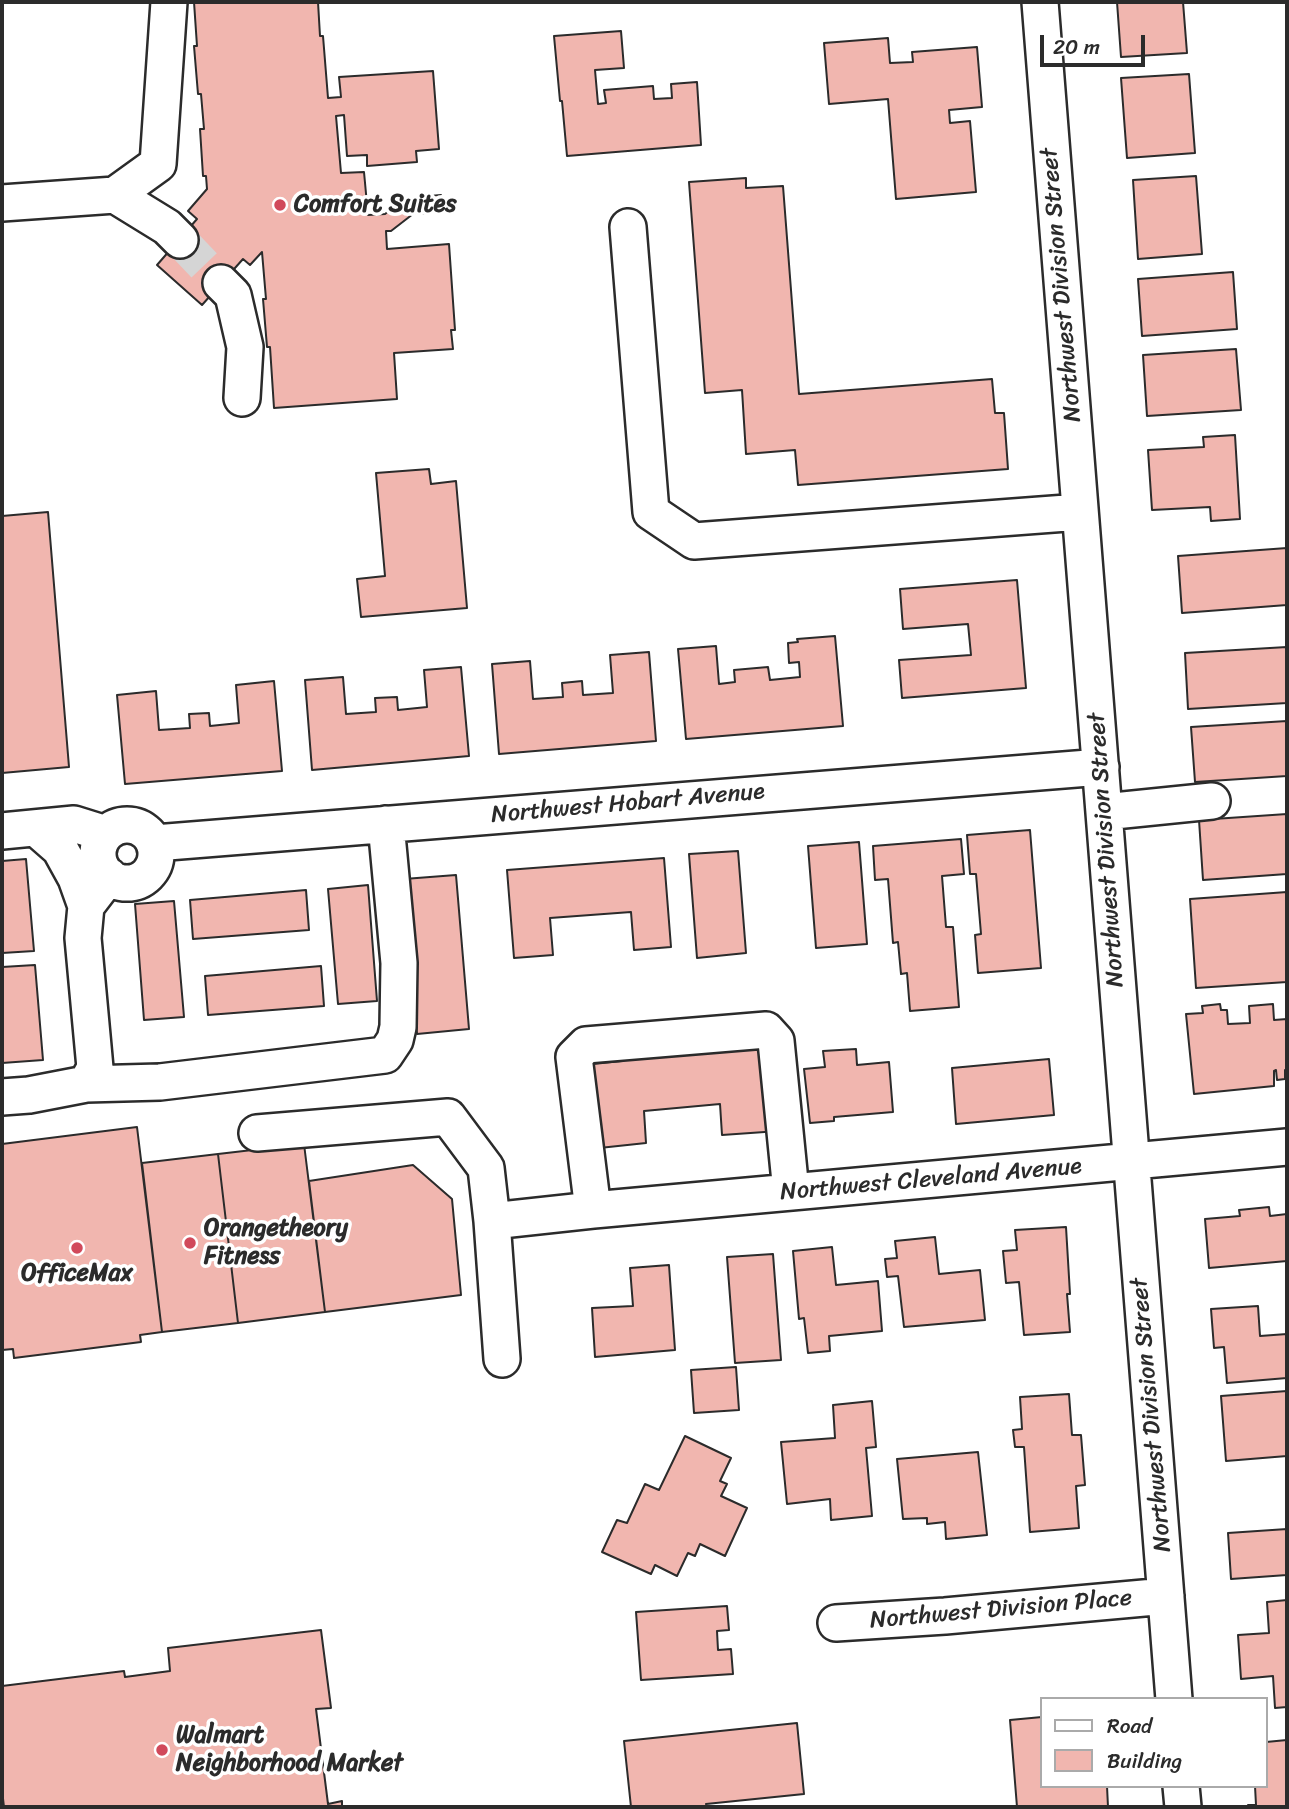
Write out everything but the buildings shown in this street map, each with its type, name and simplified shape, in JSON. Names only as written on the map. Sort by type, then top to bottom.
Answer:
[{"type":"street","points":[[2,203],[115,195],[158,164],[169,2]]},
{"type":"street","name":"Northwest Division Street","points":[[1040,2],[1174,1697]]},
{"type":"street","points":[[115,195],[167,227],[180,240]]},
{"type":"street","points":[[628,227],[651,512],[694,541],[1080,512]]},
{"type":"street","points":[[221,283],[233,295],[244,347],[242,398]]},
{"type":"street","name":"Northwest Hobart Avenue","points":[[155,843],[1101,766]]},
{"type":"street","points":[[1104,812],[1212,801]]},
{"type":"street","points":[[19,829],[74,824],[106,834]]},
{"type":"street","points":[[2,1097],[29,1095],[86,1084],[160,1082],[385,1055],[395,1040],[398,1027],[399,975],[386,824]]},
{"type":"street","points":[[133,825],[142,828],[150,834],[155,843],[156,862],[145,878],[127,883],[117,881],[102,869],[98,851],[100,842],[114,828],[133,825]]},
{"type":"street","points":[[19,829],[60,849],[76,878],[86,906],[83,938],[95,1068],[86,1084]]},
{"type":"street","points":[[86,906],[108,876]]},
{"type":"street","points":[[584,1211],[573,1057],[586,1045],[766,1030],[776,1041],[791,1192]]},
{"type":"street","points":[[257,1133],[448,1117],[486,1168],[502,1359]]},
{"type":"street","name":"Northwest Cleveland Avenue","points":[[492,1221],[1287,1147]]},
{"type":"street","name":"Northwest Division Place","points":[[836,1623],[1166,1596]]},
{"type":"street","points":[[1181,1788],[1183,1807]]},
{"type":"tunnel","points":[[180,240],[221,283]]},
{"type":"place","name":"Comfort Suites","points":[[280,205]]},
{"type":"place","name":"Orangetheory Fitness","points":[[190,1243]]},
{"type":"place","name":"OfficeMax","points":[[77,1248]]},
{"type":"place","name":"Walmart Neighborhood Market","points":[[162,1750]]}]
